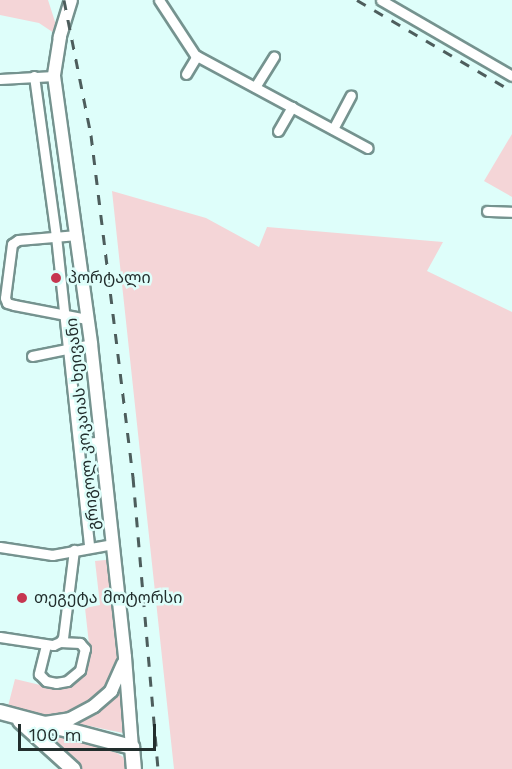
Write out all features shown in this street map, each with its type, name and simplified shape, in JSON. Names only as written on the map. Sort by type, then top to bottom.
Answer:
[{"type":"highway","points":[[7,714],[132,747]]},
{"type":"highway","points":[[7,714],[32,730],[73,769]]},
{"type":"highway","name":"გრიგოლ კოკაიას ხეივანი","points":[[132,747],[134,769]]},
{"type":"main road","name":"გრიგოლ კოკაიას ხეივანი","points":[[71,0],[60,37],[54,76],[91,344],[125,657],[132,747]]},
{"type":"main road","points":[[41,724],[70,719],[94,706],[117,682],[125,657]]},
{"type":"street","points":[[159,0],[186,45],[197,56],[368,148]]},
{"type":"street","points":[[381,0],[512,76]]},
{"type":"street","points":[[186,74],[197,56]]},
{"type":"street","points":[[255,87],[274,56]]},
{"type":"street","points":[[34,76],[56,236],[89,546]]},
{"type":"street","points":[[0,79],[54,76]]},
{"type":"street","points":[[333,129],[351,95]]},
{"type":"street","points":[[278,131],[292,107]]},
{"type":"street","points":[[488,211],[512,212]]},
{"type":"street","points":[[77,235],[18,240],[12,244],[5,298],[7,303],[14,305],[87,319]]},
{"type":"street","points":[[32,356],[91,344]]},
{"type":"street","points":[[79,443],[101,442]]},
{"type":"street","points":[[0,548],[52,555],[89,546],[113,544]]},
{"type":"street","points":[[60,642],[63,638],[74,550]]},
{"type":"street","points":[[0,637],[46,645],[60,642],[80,643],[85,649],[80,670],[67,681],[56,683],[46,681],[39,674],[46,645]]},
{"type":"shaded area","points":[[0,0],[48,0],[60,37],[39,23],[0,15]]},
{"type":"shaded area","points":[[512,134],[512,197],[484,181]]},
{"type":"shaded area","points":[[112,191],[206,218],[259,247],[267,227],[443,242],[427,271],[512,312],[512,769],[174,769]]},
{"type":"shaded area","points":[[115,559],[125,657],[94,706],[41,724],[6,714],[15,679],[57,689],[73,684],[84,673],[90,653],[85,608],[100,605],[95,561]]},
{"type":"shaded area","points":[[121,689],[125,729],[123,733],[75,723],[103,708]]},
{"type":"shaded area","points":[[56,735],[117,753],[123,757],[128,769],[79,769],[51,740]]},
{"type":"railway","points":[[64,0],[91,135],[133,477],[158,769]]},
{"type":"railway","points":[[357,0],[512,91]]},
{"type":"place","name":"პორტალი","points":[[56,278]]},
{"type":"place","name":"თეგეტა მოტორსი","points":[[22,598]]}]
